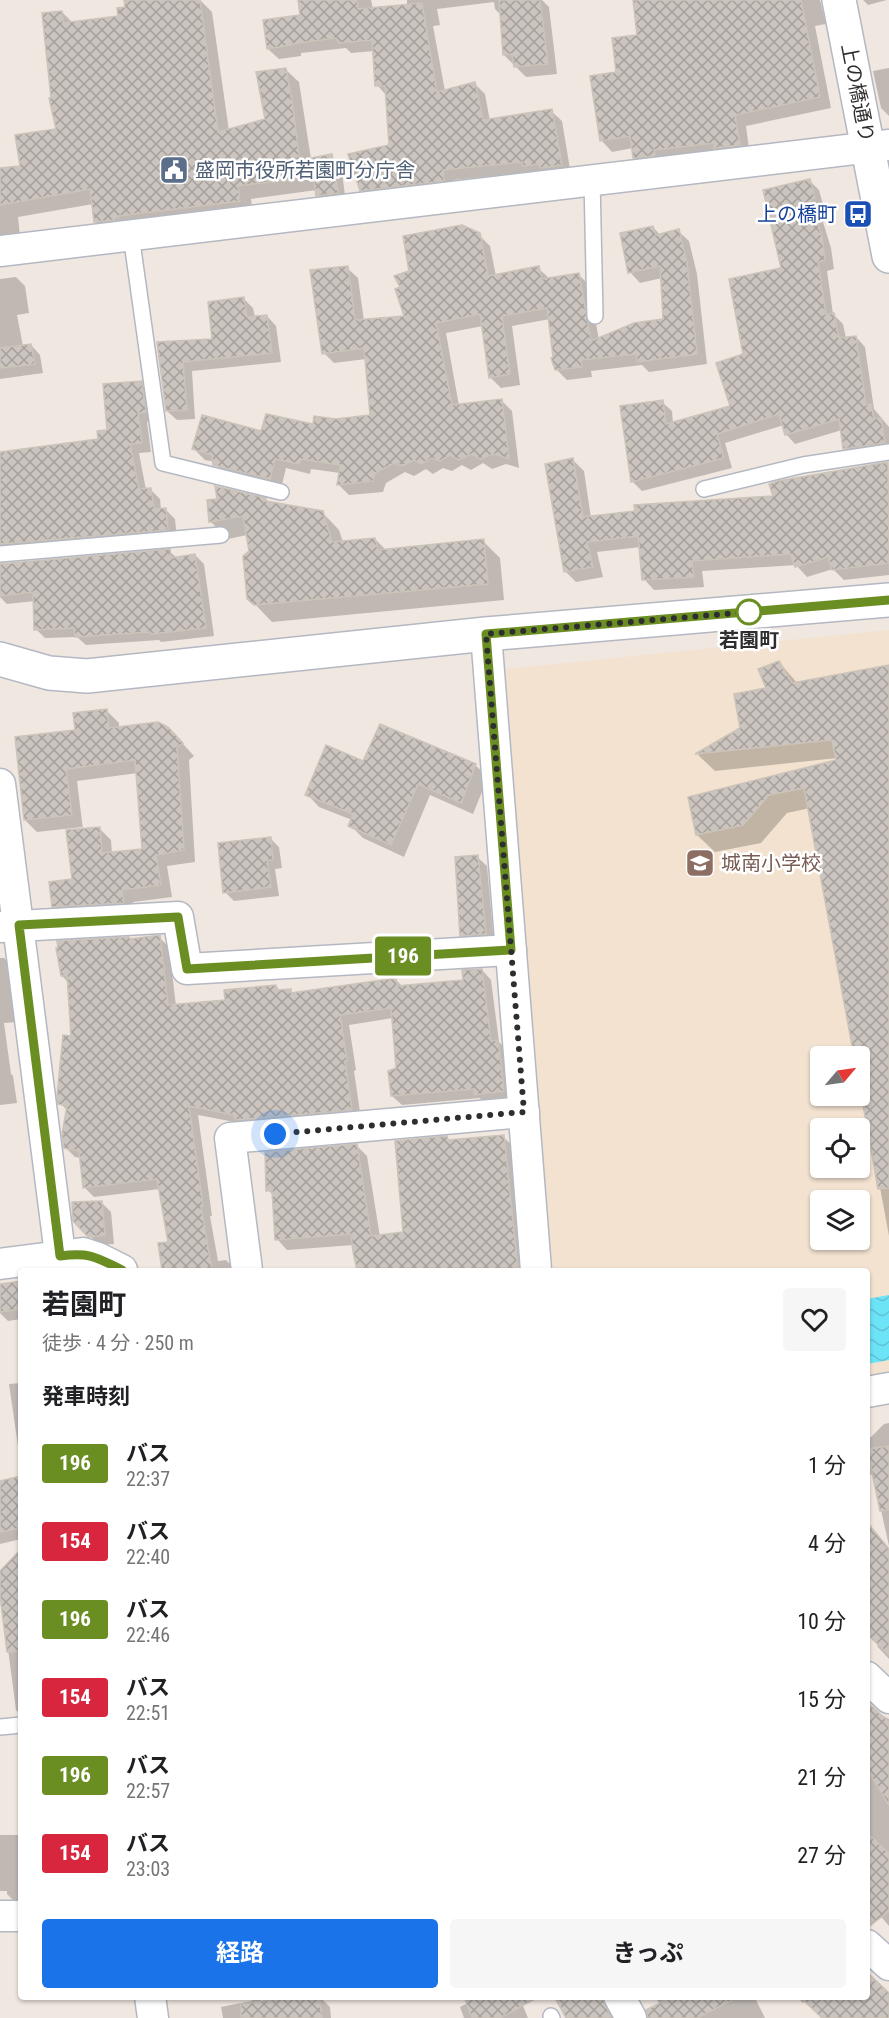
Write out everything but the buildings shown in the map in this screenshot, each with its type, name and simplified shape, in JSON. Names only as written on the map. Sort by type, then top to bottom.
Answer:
[{"type":"street","name":"上の橋通り","points":[[839,0],[879,146],[889,256]]},
{"type":"street","points":[[0,251],[879,146]]},
{"type":"street","points":[[0,659],[49,673],[87,676],[486,634],[889,600]]},
{"type":"street","points":[[486,634],[536,1268]]},
{"type":"street","points":[[0,784],[9,926],[61,1263]]},
{"type":"street","points":[[9,926],[178,917],[187,969],[511,950]]},
{"type":"street","points":[[247,1268],[230,1138],[524,1112]]},
{"type":"street","points":[[0,1264],[61,1263],[83,1253],[118,1268]]},
{"type":"street","points":[[870,1391],[889,1388]]},
{"type":"street","points":[[870,1680],[889,1698]]},
{"type":"street","points":[[0,1916],[18,1917]]},
{"type":"street","points":[[870,1948],[889,1965]]},
{"type":"street","points":[[151,2000],[153,2018]]},
{"type":"street","points":[[622,2000],[631,2018]]},
{"type":"lane","points":[[592,180],[595,316]]},
{"type":"lane","points":[[131,235],[163,463],[281,492]]},
{"type":"lane","points":[[704,489],[803,465],[889,452]]},
{"type":"lane","points":[[0,554],[221,535]]},
{"type":"lane","points":[[0,1727],[18,1725]]},
{"type":"shaded area","name":"城南小学校","points":[[889,630],[889,1374],[870,1378],[870,1268],[543,1268],[497,670]]},
{"type":"water","points":[[889,1295],[889,1360],[870,1363],[870,1298]]},
{"type":"bus line","name":"196","points":[[118,1268],[83,1253],[60,1256],[19,925],[178,917],[187,969],[511,950],[486,634],[889,600]]},
{"type":"place","name":"盛岡市役所若園町分庁舎","points":[[174,170]]},
{"type":"place","name":"上の橋町","points":[[858,214]]},
{"type":"place","name":"若園町","points":[[749,612]]},
{"type":"place","name":"城南小学校","points":[[700,863]]},
{"type":"route","points":[[275,1134],[524,1112],[486,634],[749,612]]}]
